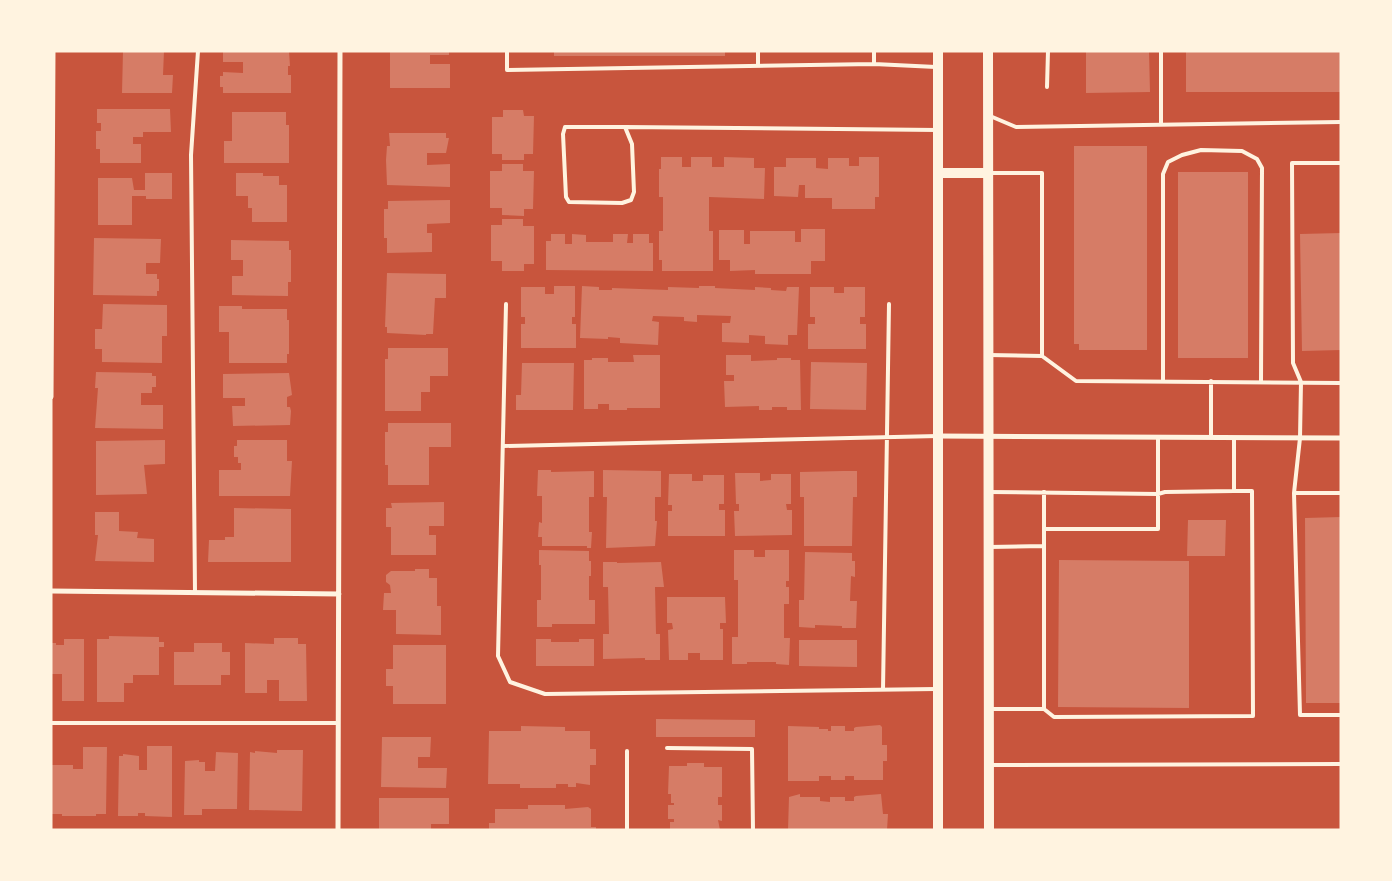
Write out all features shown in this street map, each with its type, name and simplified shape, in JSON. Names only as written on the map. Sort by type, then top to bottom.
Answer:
[{"type":"main road","points":[[938,51],[938,830]]},
{"type":"main road","points":[[988,51],[989,830]]},
{"type":"main road","points":[[938,173],[988,173]]},
{"type":"street","points":[[51,397],[53,51]]},
{"type":"street","points":[[338,830],[340,51]]},
{"type":"street","points":[[938,436],[1341,438]]},
{"type":"street","points":[[51,591],[338,594]]},
{"type":"lane","points":[[195,592],[191,155],[198,51]]},
{"type":"lane","points":[[507,51],[507,70],[874,64],[938,68]]},
{"type":"lane","points":[[758,51],[758,66]]},
{"type":"lane","points":[[874,51],[874,64]]},
{"type":"lane","points":[[1047,87],[1048,51]]},
{"type":"lane","points":[[1161,51],[1161,124]]},
{"type":"lane","points":[[988,115],[1016,127],[1341,122]]},
{"type":"lane","points":[[625,127],[632,144],[634,192],[631,200],[622,203],[569,202],[566,197],[563,143],[565,127],[625,127],[938,130]]},
{"type":"lane","points":[[1163,381],[1163,174],[1168,162],[1182,155],[1201,150],[1242,151],[1257,159],[1262,168],[1261,381]]},
{"type":"lane","points":[[1341,163],[1292,163],[1293,363],[1301,382],[1300,438],[1294,493],[1300,715],[1341,715]]},
{"type":"lane","points":[[988,173],[1042,173],[1042,356]]},
{"type":"lane","points":[[506,304],[498,656],[510,682],[545,694],[938,689]]},
{"type":"lane","points":[[883,690],[889,304]]},
{"type":"lane","points":[[988,355],[1042,356],[1076,380],[1341,383]]},
{"type":"lane","points":[[1211,381],[1211,437]]},
{"type":"lane","points":[[504,446],[938,436]]},
{"type":"lane","points":[[1044,529],[1158,529],[1158,437]]},
{"type":"lane","points":[[1234,438],[1234,491]]},
{"type":"lane","points":[[988,492],[1158,494],[1165,492],[1252,491],[1253,716],[1054,717],[1044,710],[988,709]]},
{"type":"lane","points":[[1044,492],[1044,710]]},
{"type":"lane","points":[[1294,493],[1341,493]]},
{"type":"lane","points":[[988,547],[1044,546]]},
{"type":"lane","points":[[51,723],[338,723]]},
{"type":"lane","points":[[666,748],[752,749],[753,830]]},
{"type":"lane","points":[[627,751],[628,830]]},
{"type":"lane","points":[[989,765],[1341,764]]},
{"type":"building","points":[[123,51],[164,51],[163,75],[173,75],[172,93],[122,93]]},
{"type":"building","points":[[223,51],[289,51],[290,66],[288,66],[288,75],[291,75],[291,93],[223,93],[223,87],[220,87],[220,76],[223,76],[223,72],[243,73],[243,62],[223,62]]},
{"type":"building","points":[[390,51],[449,51],[449,55],[430,55],[430,64],[450,64],[450,88],[390,88]]},
{"type":"building","points":[[554,51],[725,51],[725,56],[554,56]]},
{"type":"building","points":[[1086,51],[1149,51],[1150,92],[1086,93]]},
{"type":"building","points":[[1186,51],[1341,51],[1341,92],[1186,92]]},
{"type":"building","points":[[97,109],[170,109],[171,132],[143,132],[143,137],[133,137],[133,144],[141,144],[141,163],[100,163],[100,149],[96,149],[96,131],[101,131],[101,123],[97,123]]},
{"type":"building","points":[[503,110],[523,110],[524,116],[534,116],[533,154],[524,154],[524,160],[502,160],[502,154],[492,154],[492,117],[503,117]]},
{"type":"building","points":[[232,112],[286,112],[286,125],[289,125],[289,163],[224,163],[224,141],[232,141]]},
{"type":"building","points":[[389,133],[446,133],[446,138],[449,138],[446,153],[427,153],[427,165],[450,164],[450,187],[387,185],[386,160],[387,146],[390,146]]},
{"type":"building","points":[[1074,146],[1147,146],[1147,350],[1079,350],[1079,344],[1074,344]]},
{"type":"building","points":[[661,157],[682,157],[682,167],[691,167],[691,157],[712,157],[712,167],[724,167],[724,157],[754,158],[754,168],[765,168],[764,199],[709,197],[709,231],[713,231],[713,271],[662,271],[662,260],[659,260],[659,231],[663,231],[663,197],[659,197]]},
{"type":"building","points":[[859,157],[879,157],[879,197],[875,197],[875,209],[832,209],[832,198],[805,198],[805,185],[799,185],[798,197],[774,196],[774,167],[786,167],[786,158],[816,158],[816,168],[828,169],[828,158],[849,158],[849,166],[859,166]]},
{"type":"building","points":[[502,164],[523,164],[523,171],[534,171],[533,209],[524,209],[524,216],[502,215],[502,208],[490,208],[490,171],[502,171]]},
{"type":"building","points":[[1178,172],[1248,172],[1248,358],[1178,358]]},
{"type":"building","points":[[145,173],[172,173],[172,199],[146,199],[146,196],[132,196],[132,225],[98,225],[98,178],[132,178],[134,190],[145,190]]},
{"type":"building","points":[[236,173],[263,173],[263,176],[279,176],[279,185],[287,185],[287,222],[252,222],[252,208],[248,208],[248,196],[236,196]]},
{"type":"building","points":[[450,200],[450,223],[427,224],[427,233],[432,233],[432,252],[387,253],[387,238],[384,238],[384,209],[388,209],[388,201]]},
{"type":"building","points":[[502,219],[523,219],[523,226],[534,226],[534,264],[524,264],[524,271],[502,271],[502,261],[491,261],[491,225],[502,225]]},
{"type":"building","points":[[801,229],[825,229],[825,261],[811,261],[811,274],[755,274],[755,270],[730,271],[730,260],[719,260],[719,230],[744,230],[744,244],[750,244],[750,231],[795,231],[795,242],[801,242]]},
{"type":"building","points":[[1341,233],[1341,350],[1302,351],[1300,234]]},
{"type":"building","points":[[551,234],[565,234],[565,244],[572,244],[572,234],[586,235],[586,242],[613,242],[613,234],[628,234],[627,243],[633,243],[633,234],[649,234],[649,243],[653,243],[653,271],[546,270],[546,241],[551,241]]},
{"type":"building","points":[[94,238],[161,239],[160,263],[146,263],[146,274],[157,274],[157,279],[159,279],[157,296],[93,295]]},
{"type":"building","points":[[231,240],[289,241],[289,250],[291,250],[291,282],[288,282],[288,296],[232,295],[232,276],[243,276],[243,260],[231,260]]},
{"type":"building","points":[[387,273],[446,274],[446,298],[435,298],[433,334],[387,333],[387,327],[385,327]]},
{"type":"building","points":[[554,286],[575,286],[575,317],[572,317],[572,324],[576,324],[576,348],[521,348],[521,324],[525,324],[525,317],[521,317],[521,287],[545,287],[545,294],[554,294]]},
{"type":"building","points":[[582,286],[599,287],[599,290],[612,290],[612,288],[668,290],[668,287],[699,288],[699,286],[715,286],[715,288],[755,290],[755,287],[786,291],[787,287],[799,287],[797,335],[788,335],[788,345],[765,344],[765,336],[749,335],[749,343],[722,342],[722,323],[730,323],[731,316],[697,315],[697,322],[684,321],[684,317],[653,316],[652,321],[659,322],[658,345],[620,343],[620,338],[580,338]]},
{"type":"building","points":[[810,287],[834,287],[834,293],[844,293],[844,287],[865,287],[865,317],[860,317],[860,324],[866,324],[866,349],[808,349],[808,324],[815,324],[815,317],[810,317]]},
{"type":"building","points":[[103,304],[167,305],[167,336],[162,336],[162,363],[102,362],[102,349],[95,349],[95,329],[102,329]]},
{"type":"building","points":[[219,306],[242,306],[242,309],[287,309],[287,320],[289,320],[289,354],[287,354],[287,363],[229,363],[229,332],[219,332]]},
{"type":"building","points":[[388,348],[448,348],[448,376],[430,376],[430,392],[421,392],[421,411],[385,411],[385,359],[388,359]]},
{"type":"building","points":[[633,355],[660,355],[660,408],[609,410],[609,404],[598,404],[598,409],[584,409],[584,360],[608,358],[608,362],[634,362]]},
{"type":"building","points":[[726,355],[751,355],[751,361],[777,360],[777,358],[800,360],[801,410],[787,410],[787,407],[772,407],[772,410],[759,410],[759,406],[725,407],[724,381],[734,381],[734,375],[726,375]]},
{"type":"building","points":[[811,362],[867,363],[866,410],[810,409]]},
{"type":"building","points":[[522,363],[574,363],[573,410],[516,410],[516,395],[521,395]]},
{"type":"building","points":[[96,372],[152,373],[152,376],[156,376],[156,387],[152,387],[152,393],[141,393],[141,405],[163,405],[163,429],[95,428],[98,388],[95,388]]},
{"type":"building","points":[[289,373],[292,395],[287,397],[287,407],[290,407],[291,411],[290,425],[233,426],[232,406],[245,406],[245,398],[223,398],[223,374]]},
{"type":"building","points":[[388,423],[451,423],[451,447],[429,447],[429,485],[388,485],[388,465],[385,465],[385,432],[388,432]]},
{"type":"building","points":[[165,440],[165,464],[144,465],[147,494],[96,495],[96,441]]},
{"type":"building","points":[[237,440],[287,440],[287,461],[292,461],[290,496],[219,496],[219,470],[241,470],[241,463],[238,463],[238,457],[234,457],[234,446],[237,446]]},
{"type":"building","points":[[538,470],[551,470],[551,472],[594,471],[594,497],[589,497],[589,532],[592,532],[591,548],[587,548],[587,546],[542,546],[542,537],[538,537],[539,522],[542,523],[542,496],[537,496]]},
{"type":"building","points":[[603,470],[661,471],[661,497],[655,497],[655,521],[657,521],[655,546],[606,548],[607,497],[603,497]]},
{"type":"building","points":[[857,471],[857,497],[853,497],[852,546],[804,546],[804,497],[800,497],[800,472]]},
{"type":"building","points":[[735,473],[760,473],[760,481],[771,480],[771,474],[791,474],[791,504],[786,504],[787,510],[792,510],[792,535],[735,536],[734,511],[739,511],[739,504],[736,504]]},
{"type":"building","points":[[669,474],[692,474],[692,481],[703,481],[703,475],[724,475],[724,504],[719,504],[719,510],[725,510],[725,536],[668,536],[668,511],[672,511],[672,505],[668,505]]},
{"type":"building","points":[[444,502],[444,526],[429,526],[429,535],[436,535],[436,555],[391,555],[391,527],[386,527],[386,508],[392,508],[391,503]]},
{"type":"building","points":[[234,508],[291,509],[291,562],[208,562],[209,540],[225,540],[225,537],[234,537]]},
{"type":"building","points":[[95,512],[119,512],[119,531],[138,532],[137,538],[154,539],[154,562],[95,561],[98,535],[95,535]]},
{"type":"building","points":[[1341,517],[1341,703],[1306,703],[1305,518]]},
{"type":"building","points":[[1188,520],[1226,520],[1225,556],[1187,556]]},
{"type":"building","points":[[539,550],[589,551],[591,576],[589,576],[589,600],[595,600],[595,624],[552,624],[552,627],[537,627],[537,600],[541,600]]},
{"type":"building","points":[[734,550],[754,550],[754,557],[765,557],[765,550],[789,550],[789,581],[786,581],[786,587],[789,587],[789,604],[784,604],[784,638],[790,638],[789,665],[776,664],[776,662],[732,664],[732,637],[738,637],[738,580],[734,580]]},
{"type":"building","points":[[805,552],[852,553],[852,561],[855,561],[855,577],[851,576],[850,601],[857,601],[856,628],[815,625],[815,628],[799,627],[799,600],[804,600]]},
{"type":"building","points":[[1059,560],[1189,561],[1189,708],[1058,707]]},
{"type":"building","points":[[603,562],[661,562],[664,587],[655,587],[656,634],[660,634],[660,660],[645,660],[645,658],[603,659],[603,634],[609,634],[608,587],[603,587]]},
{"type":"building","points":[[415,569],[429,569],[429,578],[437,578],[437,606],[441,606],[441,635],[396,634],[396,610],[383,610],[384,593],[391,593],[390,585],[386,582],[386,575],[391,571],[415,571]]},
{"type":"building","points":[[667,597],[725,597],[726,623],[720,623],[720,629],[723,629],[723,660],[700,660],[700,653],[688,653],[688,660],[669,660],[668,630],[673,629],[672,623],[667,623]]},
{"type":"building","points":[[109,636],[159,637],[159,642],[164,642],[164,647],[159,647],[159,675],[133,675],[133,683],[124,683],[124,702],[97,702],[97,639],[109,639]]},
{"type":"building","points":[[274,638],[298,638],[298,644],[306,644],[307,701],[279,701],[279,680],[267,680],[267,693],[245,693],[245,643],[274,644]]},
{"type":"building","points":[[64,639],[84,639],[84,701],[62,701],[62,674],[51,674],[51,643],[64,645]]},
{"type":"building","points":[[536,639],[551,639],[551,642],[579,642],[579,639],[594,639],[594,666],[536,666]]},
{"type":"building","points":[[799,640],[857,640],[857,667],[799,666]]},
{"type":"building","points":[[194,643],[222,643],[222,652],[230,652],[230,675],[221,675],[221,685],[174,685],[174,652],[194,652]]},
{"type":"building","points":[[393,645],[446,645],[446,704],[393,704],[393,686],[386,686],[386,669],[393,669]]},
{"type":"building","points":[[656,719],[755,720],[755,737],[656,737]]},
{"type":"building","points":[[880,725],[882,727],[882,745],[887,745],[887,761],[883,761],[883,780],[854,780],[854,776],[845,776],[845,780],[831,780],[831,776],[819,776],[819,781],[788,781],[788,726],[819,727],[819,729],[831,731],[831,726],[845,726],[845,731],[854,731],[856,727]]},
{"type":"building","points":[[521,726],[565,727],[565,731],[590,731],[590,749],[596,749],[596,765],[590,765],[590,785],[576,783],[576,787],[568,787],[568,784],[556,784],[556,788],[520,788],[520,784],[488,784],[489,731],[521,731]]},
{"type":"building","points":[[382,737],[431,737],[430,757],[418,757],[418,768],[447,768],[446,788],[381,787]]},
{"type":"building","points":[[147,746],[172,746],[172,817],[145,816],[145,813],[138,813],[138,816],[118,816],[119,756],[123,756],[123,754],[139,756],[139,770],[147,770]]},
{"type":"building","points":[[83,747],[107,747],[106,814],[96,814],[96,816],[62,816],[62,814],[51,814],[51,765],[73,765],[73,769],[83,769]]},
{"type":"building","points":[[277,750],[303,750],[302,811],[249,810],[250,752],[277,753]]},
{"type":"building","points":[[216,752],[238,753],[237,809],[202,809],[202,815],[184,815],[185,761],[199,760],[199,762],[205,762],[205,771],[215,771]]},
{"type":"building","points":[[687,763],[704,763],[704,767],[722,767],[722,797],[718,797],[718,805],[722,805],[722,821],[718,820],[720,830],[670,830],[670,822],[674,822],[674,819],[668,819],[668,805],[674,805],[674,803],[671,803],[671,794],[668,794],[669,766],[687,766]]},
{"type":"building","points":[[800,794],[800,797],[820,797],[820,801],[830,802],[830,797],[845,797],[845,801],[854,801],[856,796],[881,794],[883,814],[888,814],[887,830],[788,830],[789,797]]},
{"type":"building","points":[[379,798],[449,798],[449,824],[431,824],[431,830],[379,830]]},
{"type":"building","points":[[528,805],[565,805],[565,809],[588,807],[591,809],[591,827],[596,827],[596,830],[489,830],[489,823],[495,823],[495,809],[528,809]]}]
